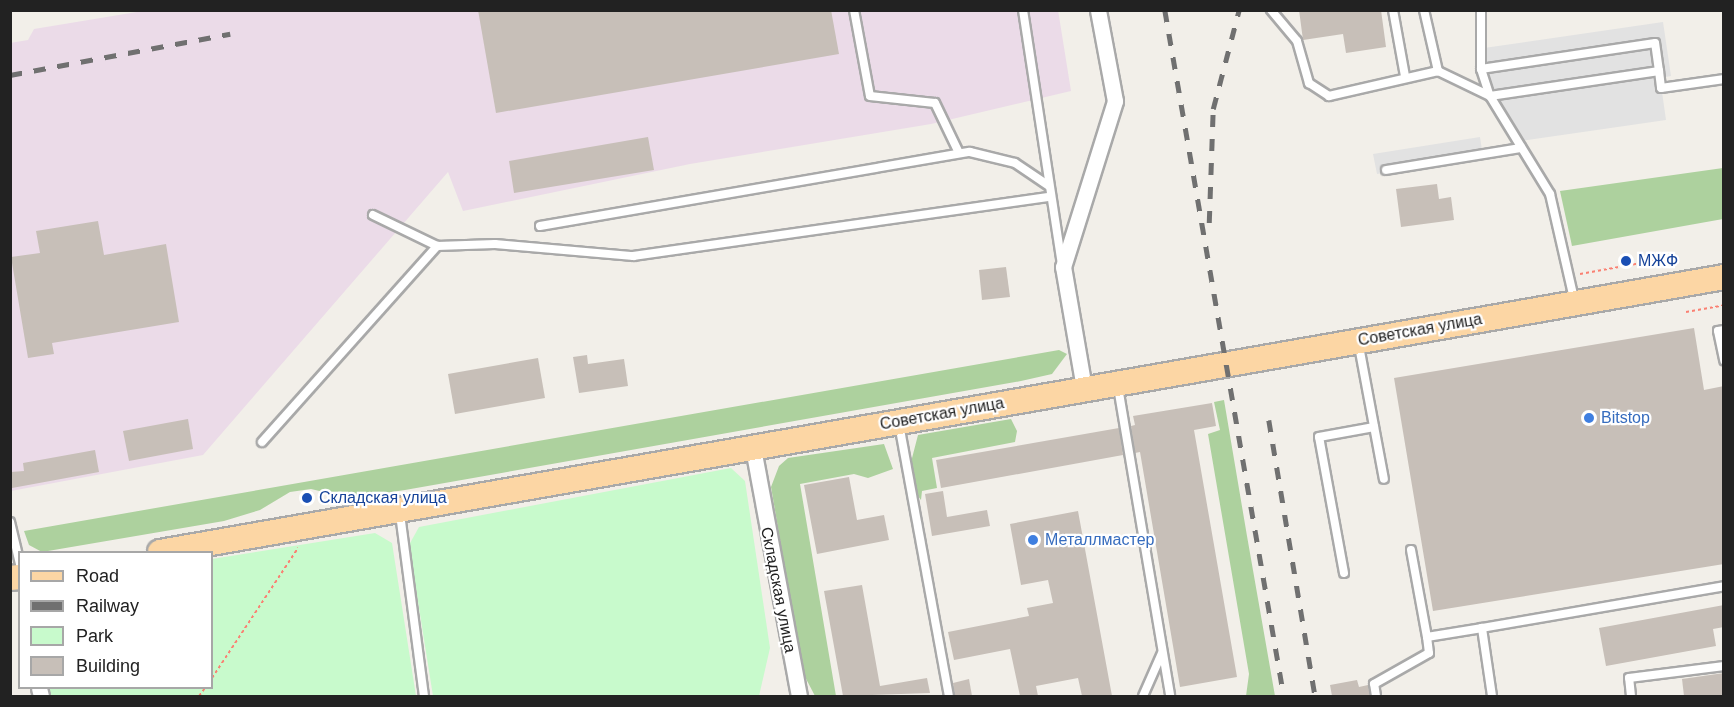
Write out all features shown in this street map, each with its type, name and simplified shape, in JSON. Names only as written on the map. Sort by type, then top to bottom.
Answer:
[{"type":"main road","name":"Советская улица","points":[[166,551],[1724,277]]},
{"type":"street","points":[[1084,388],[1062,267],[1114,102],[1098,10]]},
{"type":"street","name":"Складская улица","points":[[753,448],[799,696]]},
{"type":"lane","points":[[854,10],[870,96],[935,103],[959,153]]},
{"type":"lane","points":[[1023,10],[1062,267]]},
{"type":"lane","points":[[1271,10],[1297,41],[1309,83],[1329,96],[1405,76],[1438,71],[1490,96],[1659,71]]},
{"type":"lane","points":[[1393,10],[1405,76]]},
{"type":"lane","points":[[1424,10],[1438,71]]},
{"type":"lane","points":[[1481,10],[1481,69],[1490,96],[1550,194],[1575,304]]},
{"type":"lane","points":[[1481,69],[1655,43],[1661,88],[1724,79]]},
{"type":"lane","points":[[1386,170],[1521,148]]},
{"type":"lane","points":[[540,226],[959,153],[998,157],[1048,185]]},
{"type":"lane","points":[[373,215],[436,246],[495,244],[633,256],[1050,197]]},
{"type":"lane","points":[[262,442],[436,246]]},
{"type":"lane","points":[[1724,330],[1718,331],[1724,360]]},
{"type":"lane","points":[[1358,341],[1384,479]]},
{"type":"lane","points":[[1117,383],[1170,696]]},
{"type":"lane","points":[[899,422],[949,696]]},
{"type":"lane","points":[[1344,573],[1319,437],[1374,427]]},
{"type":"lane","points":[[399,509],[424,696]]},
{"type":"lane","points":[[10,522],[18,556]]},
{"type":"lane","points":[[1376,696],[1374,684],[1430,652],[1411,550]]},
{"type":"lane","points":[[1427,637],[1724,586]]},
{"type":"lane","points":[[1482,628],[1492,696]]},
{"type":"lane","points":[[1143,696],[1162,652]]},
{"type":"lane","points":[[1631,696],[1629,678],[1724,666]]},
{"type":"path","points":[[1568,276],[1658,261],[1678,264]]},
{"type":"path","points":[[1686,312],[1724,305]]},
{"type":"path","points":[[213,676],[303,541]]},
{"type":"shaded area","points":[[149,10],[1058,10],[1071,91],[931,124],[690,164],[463,211],[448,172],[203,455],[11,491],[10,43],[28,40],[34,29]]},
{"type":"shaded area","points":[[1663,22],[1671,76],[1660,78],[1666,120],[1521,141],[1492,94],[1484,48]]},
{"type":"shaded area","points":[[1480,137],[1483,157],[1377,174],[1373,154]]},
{"type":"green space","points":[[1723,168],[1723,219],[1572,246],[1560,191]]},
{"type":"green space","points":[[1059,350],[1067,354],[1052,374],[1021,381],[405,490],[349,498],[311,489],[290,492],[260,510],[224,521],[48,551],[40,551],[29,545],[24,531]]},
{"type":"green space","points":[[1224,400],[1275,696],[1246,696],[1249,674],[1208,434],[1220,430],[1214,402]]},
{"type":"green space","points":[[1011,419],[1017,431],[1015,442],[932,458],[937,488],[922,491],[921,500],[914,491],[911,462],[918,435]]},
{"type":"green space","points":[[884,444],[893,469],[868,478],[854,474],[800,484],[836,696],[815,696],[803,673],[771,487],[779,466],[788,458]]},
{"type":"green space","points":[[731,468],[745,481],[770,648],[759,696],[433,696],[409,545],[419,527]]},
{"type":"green space","points":[[375,533],[392,543],[416,696],[49,696],[48,689],[213,689],[213,559]]},
{"type":"building","points":[[478,10],[831,10],[839,54],[496,113]]},
{"type":"building","points":[[1299,10],[1381,10],[1386,47],[1346,53],[1343,34],[1303,40]]},
{"type":"building","points":[[648,137],[654,170],[514,193],[509,161]]},
{"type":"building","points":[[1437,184],[1439,199],[1451,197],[1454,220],[1401,227],[1396,189]]},
{"type":"building","points":[[98,221],[104,255],[166,244],[179,322],[52,343],[54,354],[28,358],[11,257],[40,253],[36,231]]},
{"type":"building","points":[[1006,267],[1010,297],[982,300],[979,270]]},
{"type":"building","points":[[1694,328],[1704,390],[1724,386],[1724,564],[1433,611],[1394,378]]},
{"type":"building","points":[[587,355],[588,364],[624,359],[628,386],[579,393],[573,357]]},
{"type":"building","points":[[538,358],[545,398],[455,414],[448,374]]},
{"type":"building","points":[[1212,403],[1216,426],[1194,430],[1237,677],[1180,687],[1140,452],[1135,453],[1131,426],[1135,425],[1133,416]]},
{"type":"building","points":[[188,419],[193,449],[129,461],[123,431]]},
{"type":"building","points":[[1119,428],[1123,455],[941,488],[936,460]]},
{"type":"building","points":[[95,450],[99,472],[12,488],[11,472],[24,471],[23,463]]},
{"type":"building","points":[[849,477],[857,520],[884,515],[889,540],[817,554],[804,485]]},
{"type":"building","points":[[943,491],[947,517],[987,510],[990,526],[932,536],[925,494]]},
{"type":"building","points":[[1078,511],[1112,696],[1082,696],[1078,678],[1036,686],[1038,696],[1020,696],[1010,649],[954,660],[948,632],[1029,616],[1027,608],[1053,603],[1048,580],[1021,585],[1010,524]]},
{"type":"building","points":[[862,585],[880,686],[927,678],[930,693],[843,696],[824,591]]},
{"type":"building","points":[[1724,605],[1724,627],[1713,629],[1716,646],[1606,666],[1599,628]]},
{"type":"building","points":[[1724,673],[1724,696],[1684,696],[1682,679]]},
{"type":"building","points":[[969,679],[972,696],[955,696],[953,683]]},
{"type":"building","points":[[1357,680],[1359,687],[1368,685],[1370,696],[1332,696],[1330,685]]},
{"type":"railway","points":[[1165,10],[1284,696]]},
{"type":"railway","points":[[1209,223],[1213,109],[1239,10]]},
{"type":"railway","points":[[10,75],[230,34]]},
{"type":"railway","points":[[1269,420],[1315,696]]},
{"type":"place","name":"МЖФ","points":[[1626,261]]},
{"type":"place","name":"Bitstop","points":[[1589,418]]},
{"type":"place","name":"Складская улица","points":[[307,498]]},
{"type":"place","name":"Металлмастер","points":[[1033,540]]}]
